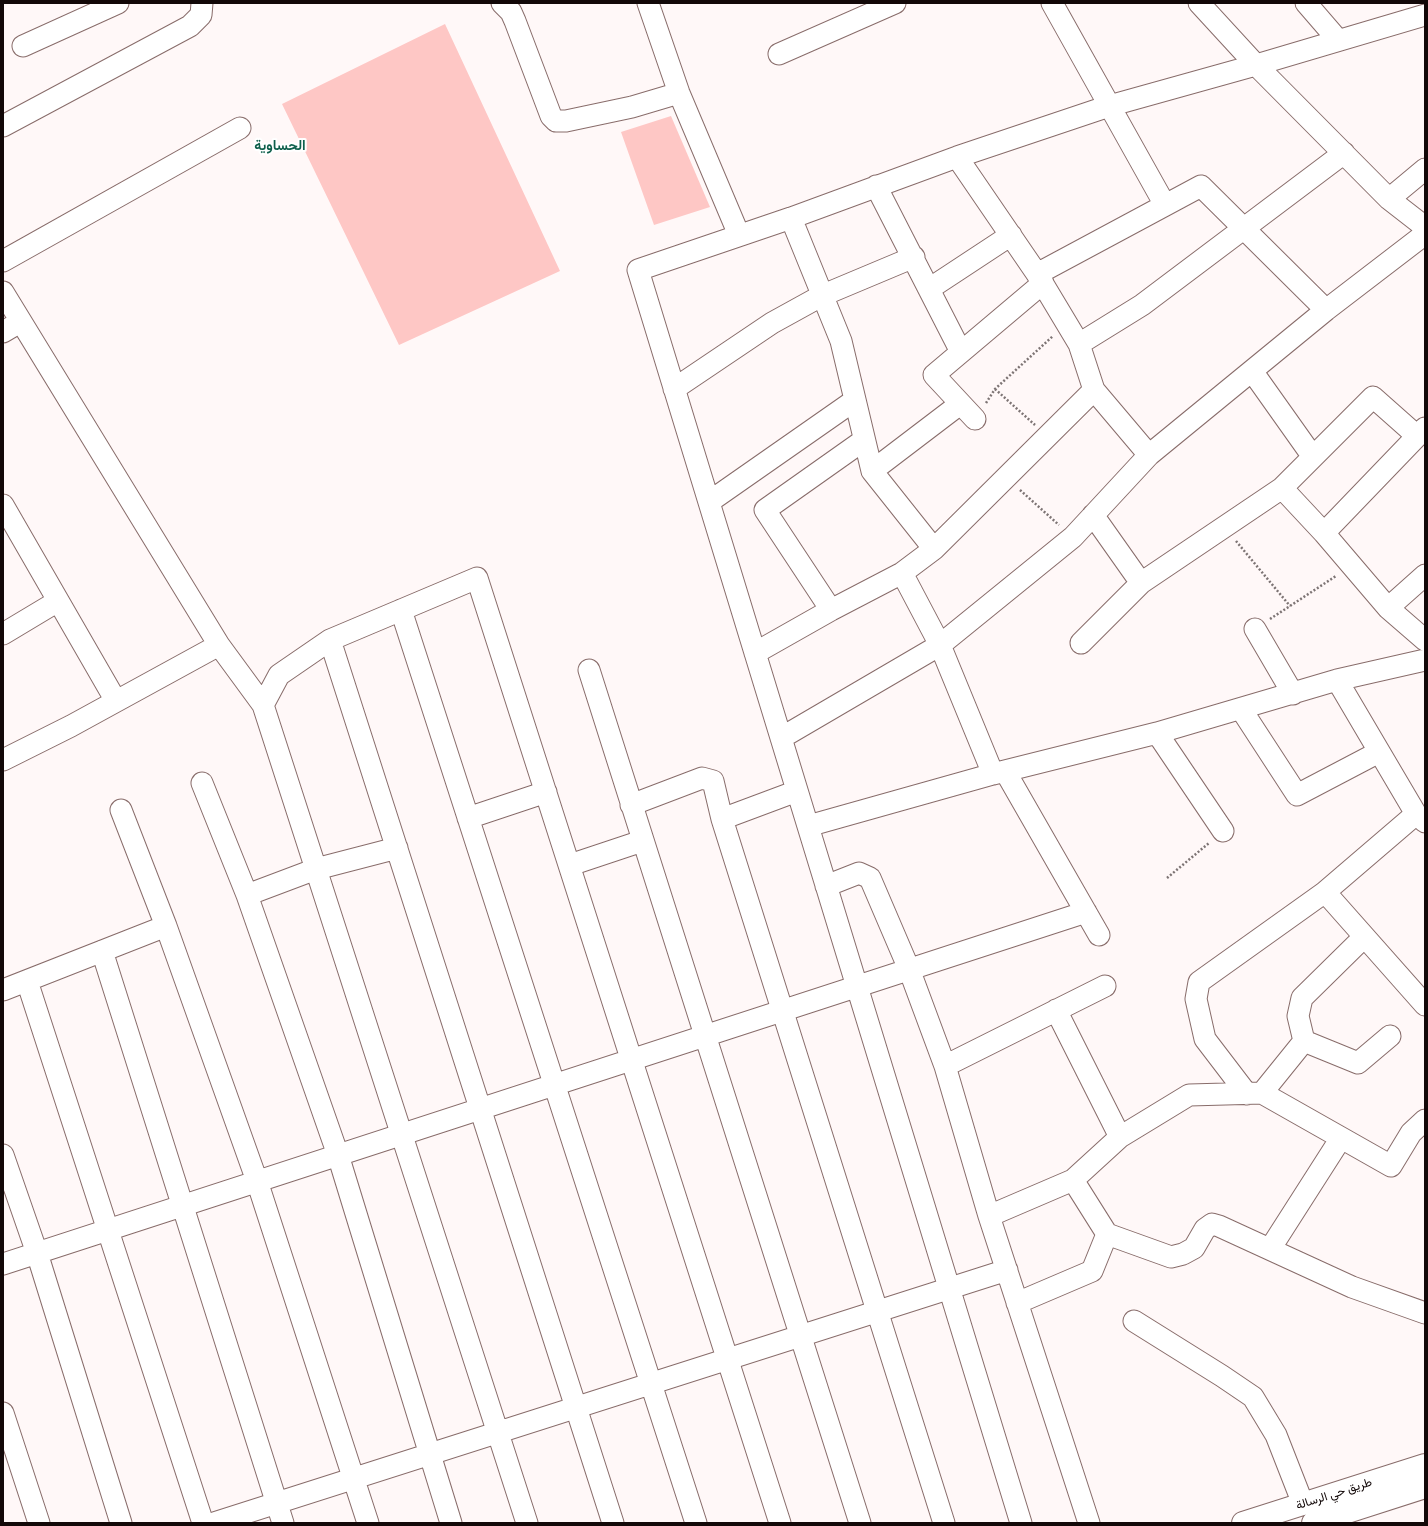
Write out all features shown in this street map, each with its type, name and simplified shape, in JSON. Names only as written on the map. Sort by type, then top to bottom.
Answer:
[{"type":"main road","name":"طريق حي الرسالة","points":[[1243,1523],[1425,1465]]},
{"type":"main road","name":"طريق حي الرسالة","points":[[1312,1523],[1425,1487]]},
{"type":"street","points":[[23,46],[118,3]]},
{"type":"street","points":[[3,126],[190,26],[201,15],[202,3]]},
{"type":"street","points":[[502,3],[511,12],[551,116],[556,121],[566,121],[632,107],[679,92]]},
{"type":"street","points":[[648,3],[679,92],[739,235]]},
{"type":"street","points":[[779,54],[895,3]]},
{"type":"street","points":[[1052,3],[1165,205]]},
{"type":"street","points":[[1200,3],[1256,65],[1389,199],[1425,227]]},
{"type":"street","points":[[1306,3],[1338,40]]},
{"type":"street","points":[[1021,1523],[638,270],[792,218],[957,157],[1109,106],[1256,65],[1338,40],[1414,12]]},
{"type":"street","points":[[3,261],[240,128]]},
{"type":"street","points":[[1079,344],[1142,305],[1344,153]]},
{"type":"street","points":[[957,157],[1040,278],[1079,344],[1094,390],[1149,455]]},
{"type":"street","points":[[1389,199],[1425,169]]},
{"type":"street","points":[[876,186],[914,257],[961,352]]},
{"type":"street","points":[[975,419],[934,375],[961,352],[1040,278],[1200,186],[1326,310]]},
{"type":"street","points":[[792,218],[821,296],[841,341],[872,471],[934,548]]},
{"type":"street","points":[[781,738],[940,645],[1073,537],[1149,455],[1326,310],[1425,234]]},
{"type":"street","points":[[930,289],[1011,236]]},
{"type":"street","points":[[674,389],[772,323],[821,296],[914,257]]},
{"type":"street","points":[[3,292],[12,327],[219,645],[263,705],[527,1523]]},
{"type":"street","points":[[1252,371],[1312,457]]},
{"type":"street","points":[[755,653],[831,610],[902,573],[934,548],[1094,390]]},
{"type":"street","points":[[1081,643],[1141,583],[1282,488],[1373,397],[1421,432],[1324,534]]},
{"type":"street","points":[[709,502],[855,400]]},
{"type":"street","points":[[872,471],[960,404]]},
{"type":"street","points":[[831,610],[765,510],[864,440]]},
{"type":"street","points":[[1282,488],[1388,608],[1425,640]]},
{"type":"street","points":[[3,505],[9,529],[58,602],[116,702]]},
{"type":"street","points":[[1093,515],[1141,583]]},
{"type":"street","points":[[902,573],[940,645],[999,772],[1099,935]]},
{"type":"street","points":[[1388,608],[1425,575]]},
{"type":"street","points":[[263,705],[279,675],[330,640],[477,578],[780,1523]]},
{"type":"street","points":[[3,634],[58,602]]},
{"type":"street","points":[[401,610],[696,1523]]},
{"type":"street","points":[[1255,628],[1293,694]]},
{"type":"street","points":[[330,640],[613,1523]]},
{"type":"street","points":[[4,756],[116,702],[219,645]]},
{"type":"street","points":[[808,826],[999,772],[1157,733],[1337,680],[1425,660]]},
{"type":"street","points":[[589,670],[642,841],[860,1523]]},
{"type":"street","points":[[1337,680],[1420,818],[1325,892],[1199,982],[1196,999],[1205,1039],[1254,1094],[1341,1138],[1391,1166],[1411,1133],[1425,1120]]},
{"type":"street","points":[[1241,708],[1298,795],[1380,752]]},
{"type":"street","points":[[1157,733],[1223,831]]},
{"type":"street","points":[[631,805],[702,778],[714,781],[722,819],[944,1523]]},
{"type":"street","points":[[202,783],[247,894],[338,1155],[451,1523]]},
{"type":"street","points":[[722,819],[797,791]]},
{"type":"street","points":[[468,818],[546,792]]},
{"type":"street","points":[[121,810],[166,926],[257,1181],[368,1523]]},
{"type":"street","points":[[570,865],[642,841]]},
{"type":"street","points":[[247,894],[316,869],[397,848]]},
{"type":"street","points":[[826,886],[860,873],[870,878],[909,969],[945,1066],[989,1216],[1089,1523]]},
{"type":"street","points":[[1325,892],[1425,1005]]},
{"type":"street","points":[[3,1264],[1086,912]]},
{"type":"street","points":[[3,990],[166,926]]},
{"type":"street","points":[[1304,1041],[1298,1016],[1302,998],[1364,937]]},
{"type":"street","points":[[102,951],[283,1523]]},
{"type":"street","points":[[27,981],[203,1523]]},
{"type":"street","points":[[945,1066],[1105,986]]},
{"type":"street","points":[[1056,1010],[1120,1138]]},
{"type":"street","points":[[1304,1041],[1358,1063],[1390,1036]]},
{"type":"street","points":[[989,1216],[1073,1180],[1120,1138],[1189,1096],[1254,1094],[1304,1041]]},
{"type":"street","points":[[1270,1249],[1341,1138]]},
{"type":"street","points":[[3,1154],[37,1253],[121,1523]]},
{"type":"street","points":[[1073,1180],[1107,1234],[1171,1257],[1183,1254],[1194,1248],[1205,1229],[1212,1224],[1352,1287],[1425,1313]]},
{"type":"street","points":[[1018,1303],[1092,1271],[1107,1234]]},
{"type":"street","points":[[214,1523],[1007,1270]]},
{"type":"street","points":[[1134,1321],[1253,1397],[1276,1435],[1303,1504]]},
{"type":"street","points":[[3,1413],[39,1523]]},
{"type":"path","points":[[975,419],[995,389],[1066,324]]},
{"type":"path","points":[[995,389],[1048,436]]},
{"type":"path","points":[[1006,477],[1073,537]]},
{"type":"path","points":[[1224,527],[1290,606]]},
{"type":"path","points":[[1255,628],[1351,565]]},
{"type":"path","points":[[1167,878],[1223,831]]},
{"type":"shaded area","points":[[445,24],[560,271],[399,345],[282,104]]},
{"type":"shaded area","points":[[671,116],[710,207],[654,225],[621,132]]},
{"type":"district","name":"الحساوية","points":[[280,146]]}]
